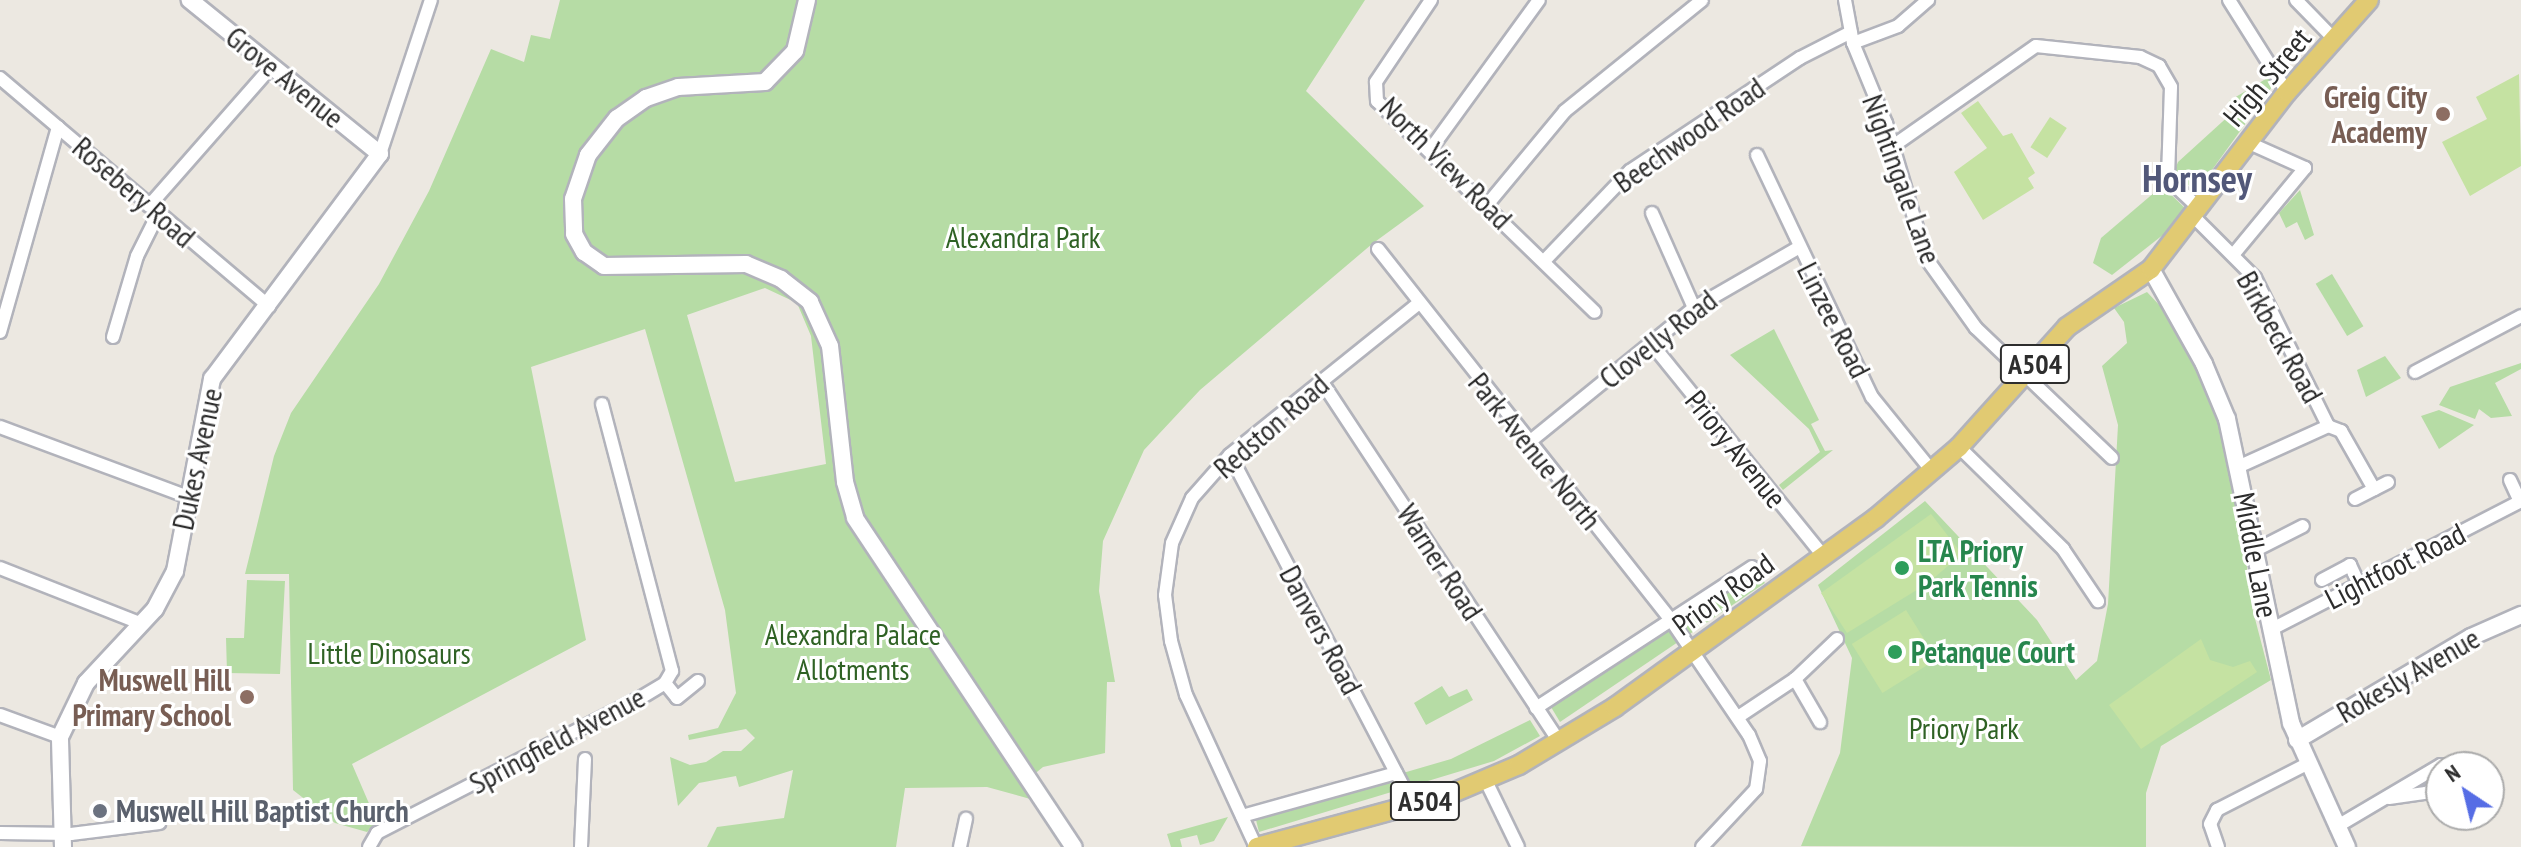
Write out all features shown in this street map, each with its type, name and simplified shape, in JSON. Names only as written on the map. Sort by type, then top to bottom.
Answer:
[{"type":"main road","name":"High Street","points":[[2151,269],[2287,92],[2369,0]]},
{"type":"main road","name":"Priory Road","points":[[1256,847],[1279,844],[1486,781],[1560,743],[1823,556],[1932,471],[1959,447],[2082,315],[2151,269]]},
{"type":"street","name":"Grove Avenue","points":[[190,0],[380,154]]},
{"type":"street","name":"Dukes Avenue","points":[[62,840],[60,737],[86,683],[142,624],[175,571],[186,496],[212,379],[380,154],[431,0]]},
{"type":"street","points":[[807,0],[795,51],[765,82],[678,87],[646,98],[617,118],[583,168],[572,208],[574,234],[584,252],[604,266],[746,264],[781,279],[810,302],[830,346],[845,482],[855,518],[1064,839],[1074,847]]},
{"type":"street","name":"North View Road","points":[[1431,0],[1373,93],[1595,312]]},
{"type":"street","points":[[1430,150],[1539,0]]},
{"type":"street","points":[[1487,205],[1565,111],[1702,0]]},
{"type":"street","name":"Nightingale Lane","points":[[1845,0],[1852,38],[1893,146],[1926,258],[1953,302],[2112,458]]},
{"type":"street","name":"Beechwood Road","points":[[1545,260],[1630,171],[1800,58],[1852,38],[1898,26],[1928,0]]},
{"type":"street","points":[[2229,0],[2287,92]]},
{"type":"street","points":[[2296,0],[2335,40]]},
{"type":"street","name":"Birkbeck Road","points":[[1893,146],[2036,46],[2140,57],[2159,66],[2171,87],[2168,179],[2255,278],[2328,426],[2341,431],[2374,489]]},
{"type":"street","points":[[113,337],[153,210],[271,67]]},
{"type":"street","name":"Rosebery Road","points":[[0,78],[269,306]]},
{"type":"street","points":[[0,332],[58,127]]},
{"type":"street","points":[[2233,255],[2305,168],[2247,142]]},
{"type":"street","name":"Linzee Road","points":[[1757,155],[1798,248],[1872,397],[1932,471]]},
{"type":"street","points":[[1652,213],[1694,308]]},
{"type":"street","name":"Clovelly Road","points":[[1528,443],[1694,308],[1798,248]]},
{"type":"street","name":"Park Avenue North","points":[[1378,249],[1418,304],[1671,620],[1738,717],[1756,749],[1758,780],[1751,798],[1702,847]]},
{"type":"street","name":"Middle Lane","points":[[2151,269],[2217,394],[2240,466],[2252,552],[2297,740],[2347,847]]},
{"type":"street","name":"Redston Road","points":[[1256,847],[1186,695],[1171,641],[1165,595],[1172,543],[1192,498],[1230,455],[1418,304]]},
{"type":"street","points":[[2415,372],[2521,316]]},
{"type":"street","name":"Priory Avenue","points":[[1650,342],[1823,556]]},
{"type":"street","name":"Warner Road","points":[[1322,382],[1560,743]]},
{"type":"street","name":"Springfield Avenue","points":[[369,847],[377,833],[665,683],[671,660],[602,404]]},
{"type":"street","points":[[2240,466],[2328,426]]},
{"type":"street","points":[[0,427],[186,496]]},
{"type":"street","points":[[1959,447],[2063,549],[2098,601]]},
{"type":"street","name":"Danvers Road","points":[[1230,455],[1413,805]]},
{"type":"street","points":[[2510,480],[2521,501]]},
{"type":"street","points":[[2355,499],[2388,482]]},
{"type":"street","name":"Lightfoot Road","points":[[2270,630],[2521,501]]},
{"type":"street","points":[[2252,552],[2303,526]]},
{"type":"street","points":[[2322,580],[2350,565],[2359,584]]},
{"type":"street","name":"Priory Road","points":[[1536,708],[1752,567]]},
{"type":"street","points":[[0,568],[142,624]]},
{"type":"street","name":"Rokesly Avenue","points":[[2297,740],[2471,637],[2521,615]]},
{"type":"street","points":[[1738,717],[1795,679],[1837,639]]},
{"type":"street","points":[[1795,679],[1820,722]]},
{"type":"street","points":[[665,683],[677,698],[698,681]]},
{"type":"street","points":[[0,715],[60,737]]},
{"type":"street","points":[[581,847],[585,759]]},
{"type":"street","points":[[2218,847],[2210,824],[2217,810],[2307,764]]},
{"type":"street","points":[[1242,816],[1396,773]]},
{"type":"street","points":[[2336,827],[2425,775]]},
{"type":"street","points":[[1486,781],[1518,847]]},
{"type":"street","points":[[2386,798],[2425,793]]},
{"type":"street","points":[[960,847],[966,819]]},
{"type":"street","points":[[0,833],[62,840],[159,823]]},
{"type":"green space","name":"Alexandra Park","points":[[560,0],[1365,0],[1306,91],[1424,206],[1372,244],[1200,390],[1144,450],[1103,541],[1099,591],[1115,682],[1107,682],[1105,753],[1043,767],[1026,781],[1041,802],[987,787],[905,788],[896,847],[707,847],[717,827],[784,818],[793,770],[739,787],[736,776],[699,783],[678,806],[670,757],[690,765],[706,762],[723,751],[741,751],[755,738],[746,729],[689,740],[688,735],[718,728],[736,693],[725,610],[645,329],[531,367],[586,640],[352,764],[377,822],[367,832],[335,823],[293,790],[289,574],[245,574],[274,456],[291,413],[379,284],[429,191],[491,49],[524,62],[531,35],[550,39]],"holes":[[[765,288],[797,303],[811,336],[826,464],[735,482],[687,315]]]},
{"type":"green space","points":[[2519,74],[2521,166],[2470,196],[2442,142],[2487,119],[2476,97]]},
{"type":"green space","points":[[2269,77],[2272,87],[2196,192],[2174,172],[2178,162],[2233,112],[2229,101]]},
{"type":"green space","points":[[1978,101],[2003,136],[2012,133],[2035,173],[2028,178],[2034,188],[1983,220],[1954,172],[1987,148],[1961,113]]},
{"type":"green space","points":[[2050,117],[2067,128],[2047,158],[2030,147]]},
{"type":"green space","points":[[2162,186],[2187,210],[2173,227],[2112,275],[2093,263],[2101,238]]},
{"type":"green space","points":[[2300,190],[2314,235],[2305,240],[2297,222],[2286,228],[2279,213]]},
{"type":"green space","points":[[2332,274],[2363,326],[2347,336],[2316,284]]},
{"type":"green space","name":"Priory Park","points":[[2147,292],[2163,309],[2212,398],[2233,465],[2253,611],[2271,680],[2161,746],[2146,793],[2146,847],[1801,846],[1840,753],[1852,658],[1818,585],[1925,501],[2037,620],[2076,680],[2097,661],[2108,604],[2118,425],[2102,366],[2127,343],[2124,322],[2114,308]]},
{"type":"green space","points":[[1774,329],[1819,420],[1811,424],[1825,451],[1833,450],[1783,490],[1779,485],[1820,452],[1809,429],[1730,355]]},
{"type":"green space","points":[[2385,356],[2401,378],[2366,397],[2357,370]]},
{"type":"green space","points":[[2521,363],[2521,369],[2495,383],[2512,416],[2491,418],[2479,409],[2475,419],[2439,405],[2450,387]]},
{"type":"green space","points":[[2439,410],[2474,425],[2439,449],[2421,416]]},
{"type":"green space","name":"LTA Priory Park Tennis","points":[[1931,514],[1962,554],[1928,583],[1847,633],[1821,593]]},
{"type":"green space","points":[[1756,571],[1765,583],[1560,722],[1551,707]]},
{"type":"green space","points":[[247,580],[285,581],[280,674],[227,673],[226,638],[244,638]]},
{"type":"green space","name":"Petanque Court","points":[[1906,610],[1937,659],[1882,693],[1852,644]]},
{"type":"green space","points":[[2201,639],[2210,660],[2233,667],[2250,661],[2257,672],[2141,749],[2109,705]]},
{"type":"green space","points":[[1442,686],[1449,697],[1467,689],[1473,700],[1426,725],[1414,703]]},
{"type":"green space","points":[[1530,720],[1540,736],[1494,761],[1259,832],[1255,816],[1451,759]]},
{"type":"green space","points":[[1228,817],[1214,841],[1200,845],[1197,835],[1180,839],[1182,847],[1171,847],[1167,834]]},
{"type":"place","name":"Greig City Academy","points":[[2443,114]]},
{"type":"place","name":"LTA Priory Park Tennis","points":[[1902,568]]},
{"type":"place","name":"Petanque Court","points":[[1895,652]]},
{"type":"place","name":"Muswell Hill Primary School","points":[[247,697]]},
{"type":"place","name":"Muswell Hill Baptist Church","points":[[100,811]]},
{"type":"district","name":"Hornsey","points":[[2197,178]]},
{"type":"park label","name":"Alexandra Palace Allotments","points":[[853,651]]},
{"type":"park label","name":"Little Dinosaurs","points":[[389,653]]}]
